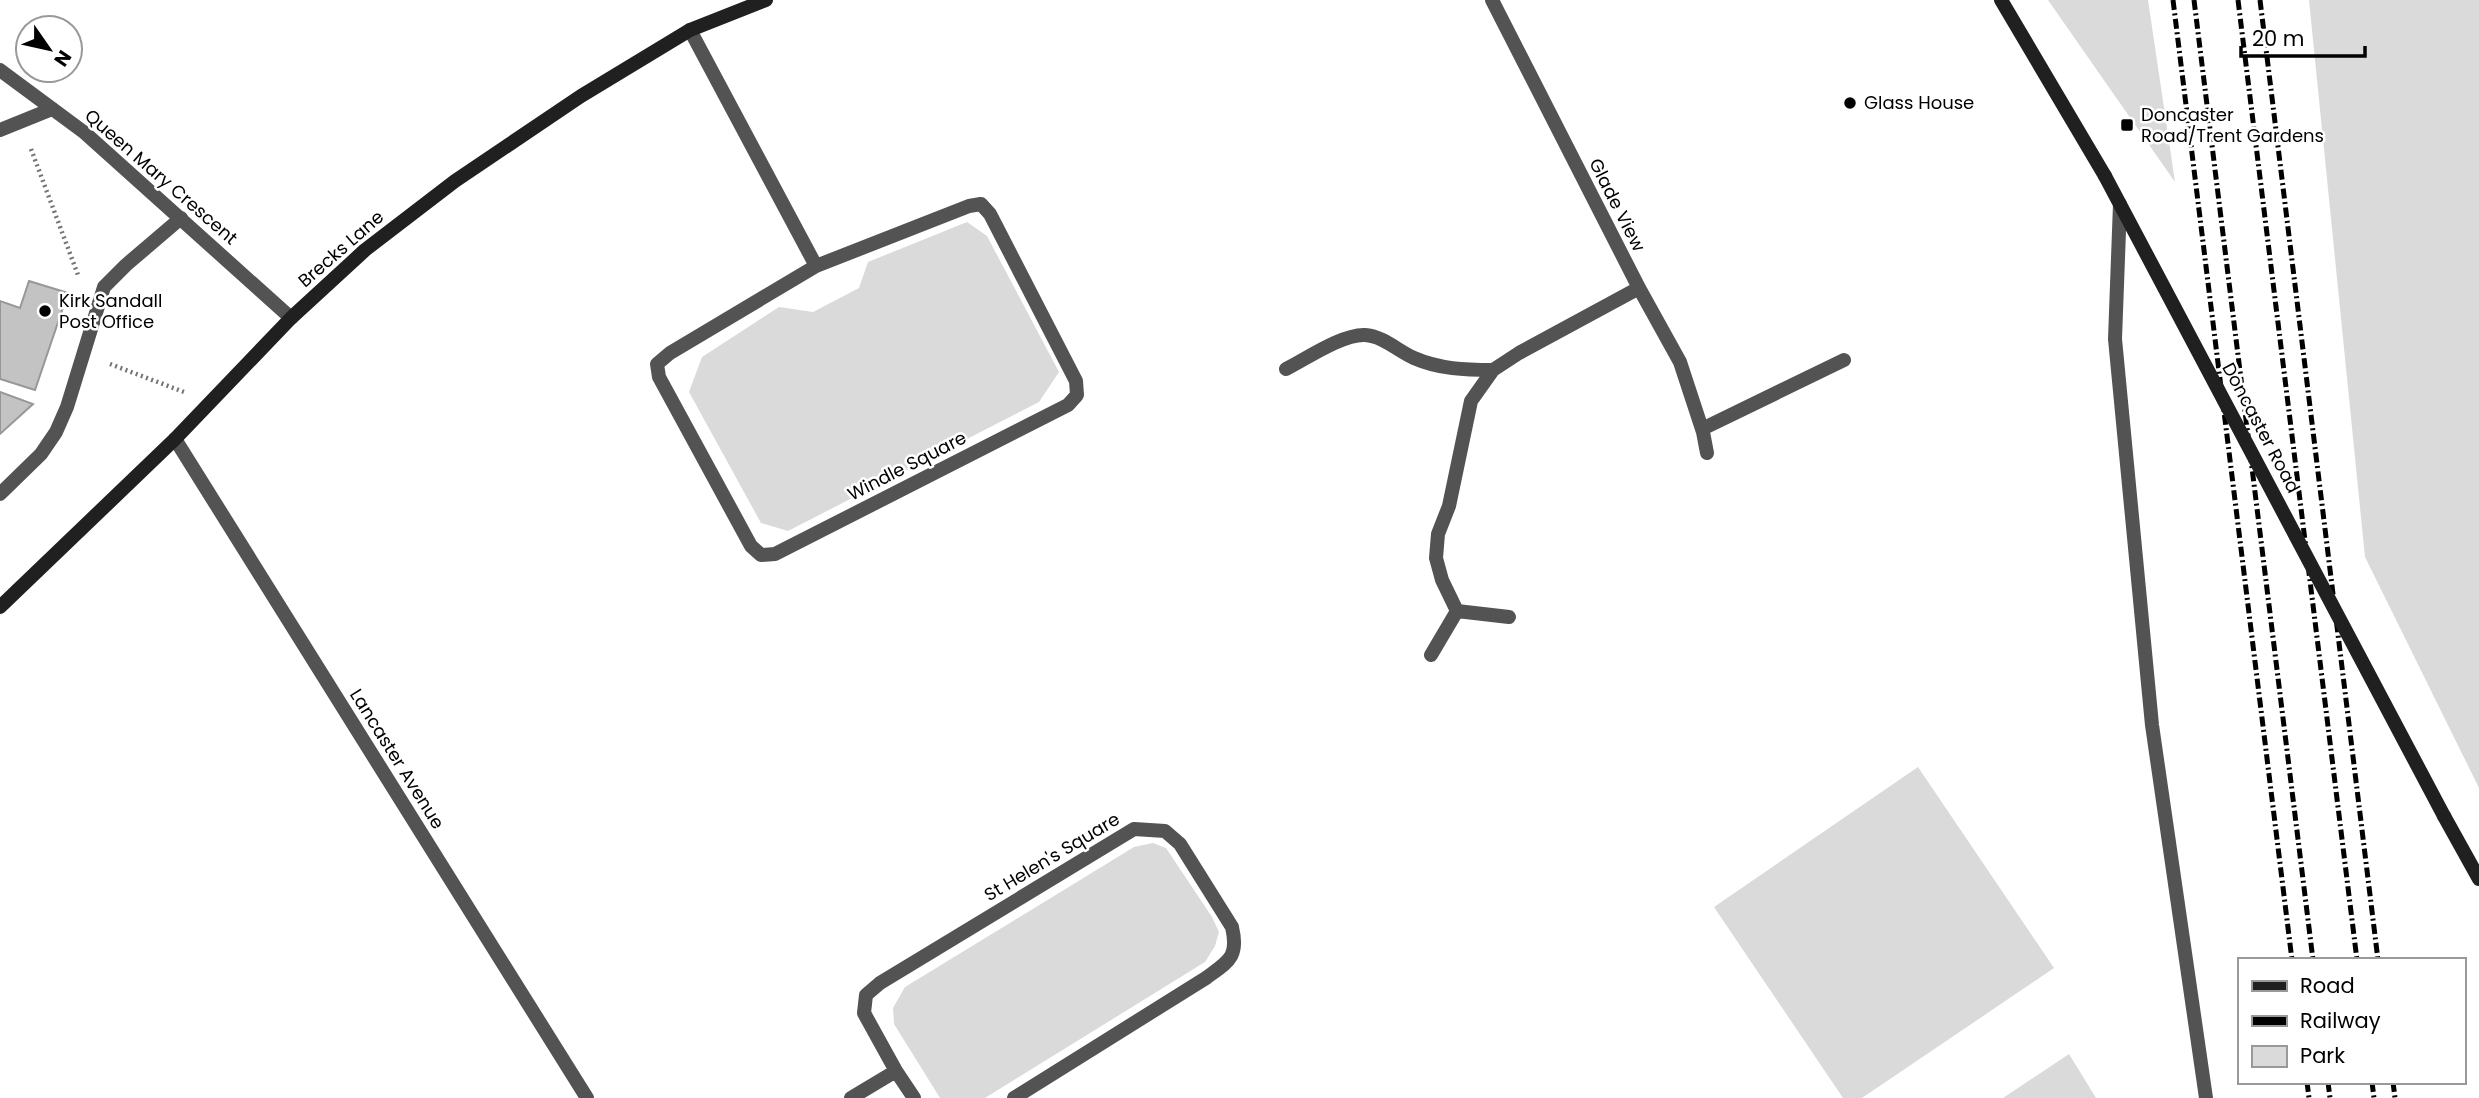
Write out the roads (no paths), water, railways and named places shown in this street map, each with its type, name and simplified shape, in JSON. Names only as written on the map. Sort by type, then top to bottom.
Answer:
[{"type":"street","name":"Brecks Lane","points":[[0,607],[175,439],[291,318],[365,250],[455,181],[581,96],[690,30],[766,0]]},
{"type":"street","name":"Glade View","points":[[1492,0],[1679,362],[1702,429],[1707,453]]},
{"type":"street","name":"Doncaster Road","points":[[2001,0],[2105,176],[2479,879]]},
{"type":"street","points":[[690,30],[816,266]]},
{"type":"street","name":"Queen Mary Crescent","points":[[0,70],[85,133],[291,318]]},
{"type":"street","points":[[0,130],[52,109]]},
{"type":"street","name":"Windle Square","points":[[981,204],[990,214],[1076,381],[1077,395],[1068,405],[811,536],[775,554],[761,555],[751,546],[660,377],[657,364],[670,353],[816,266],[969,206],[981,204]]},
{"type":"street","points":[[2120,204],[2115,339],[2152,724],[2206,1098]]},
{"type":"street","points":[[0,494],[41,454],[56,432],[67,407],[104,287],[125,265],[181,218]]},
{"type":"street","points":[[1457,611],[1442,580],[1436,558],[1438,534],[1449,506],[1471,401],[1493,370],[1639,288]]},
{"type":"street","points":[[1286,369],[1344,339],[1364,335],[1376,338],[1415,358],[1457,370],[1493,370]]},
{"type":"street","points":[[1702,429],[1844,360]]},
{"type":"street","name":"Lancaster Avenue","points":[[175,439],[587,1098]]},
{"type":"street","points":[[1457,611],[1508,617]]},
{"type":"street","points":[[1431,655],[1457,611]]},
{"type":"street","name":"St Helen's Square","points":[[914,1098],[864,1013],[866,995],[880,983],[1134,829],[1165,831],[1180,844],[1232,927],[1236,942],[1232,959],[1014,1098]]},
{"type":"street","points":[[851,1098],[896,1071]]},
{"type":"railway","points":[[2173,0],[2292,958]]},
{"type":"railway","points":[[2194,0],[2313,958]]},
{"type":"railway","points":[[2238,0],[2357,958]]},
{"type":"railway","points":[[2260,0],[2378,958]]},
{"type":"railway","points":[[2307,1084],[2309,1098]]},
{"type":"railway","points":[[2328,1084],[2330,1098]]},
{"type":"railway","points":[[2372,1084],[2374,1098]]},
{"type":"railway","points":[[2393,1084],[2395,1098]]},
{"type":"place","name":"Glass House","points":[[1850,103]]},
{"type":"place","name":"Doncaster Road/Trent Gardens","points":[[2127,125]]},
{"type":"place","name":"Kirk Sandall Post Office","points":[[45,311]]}]
